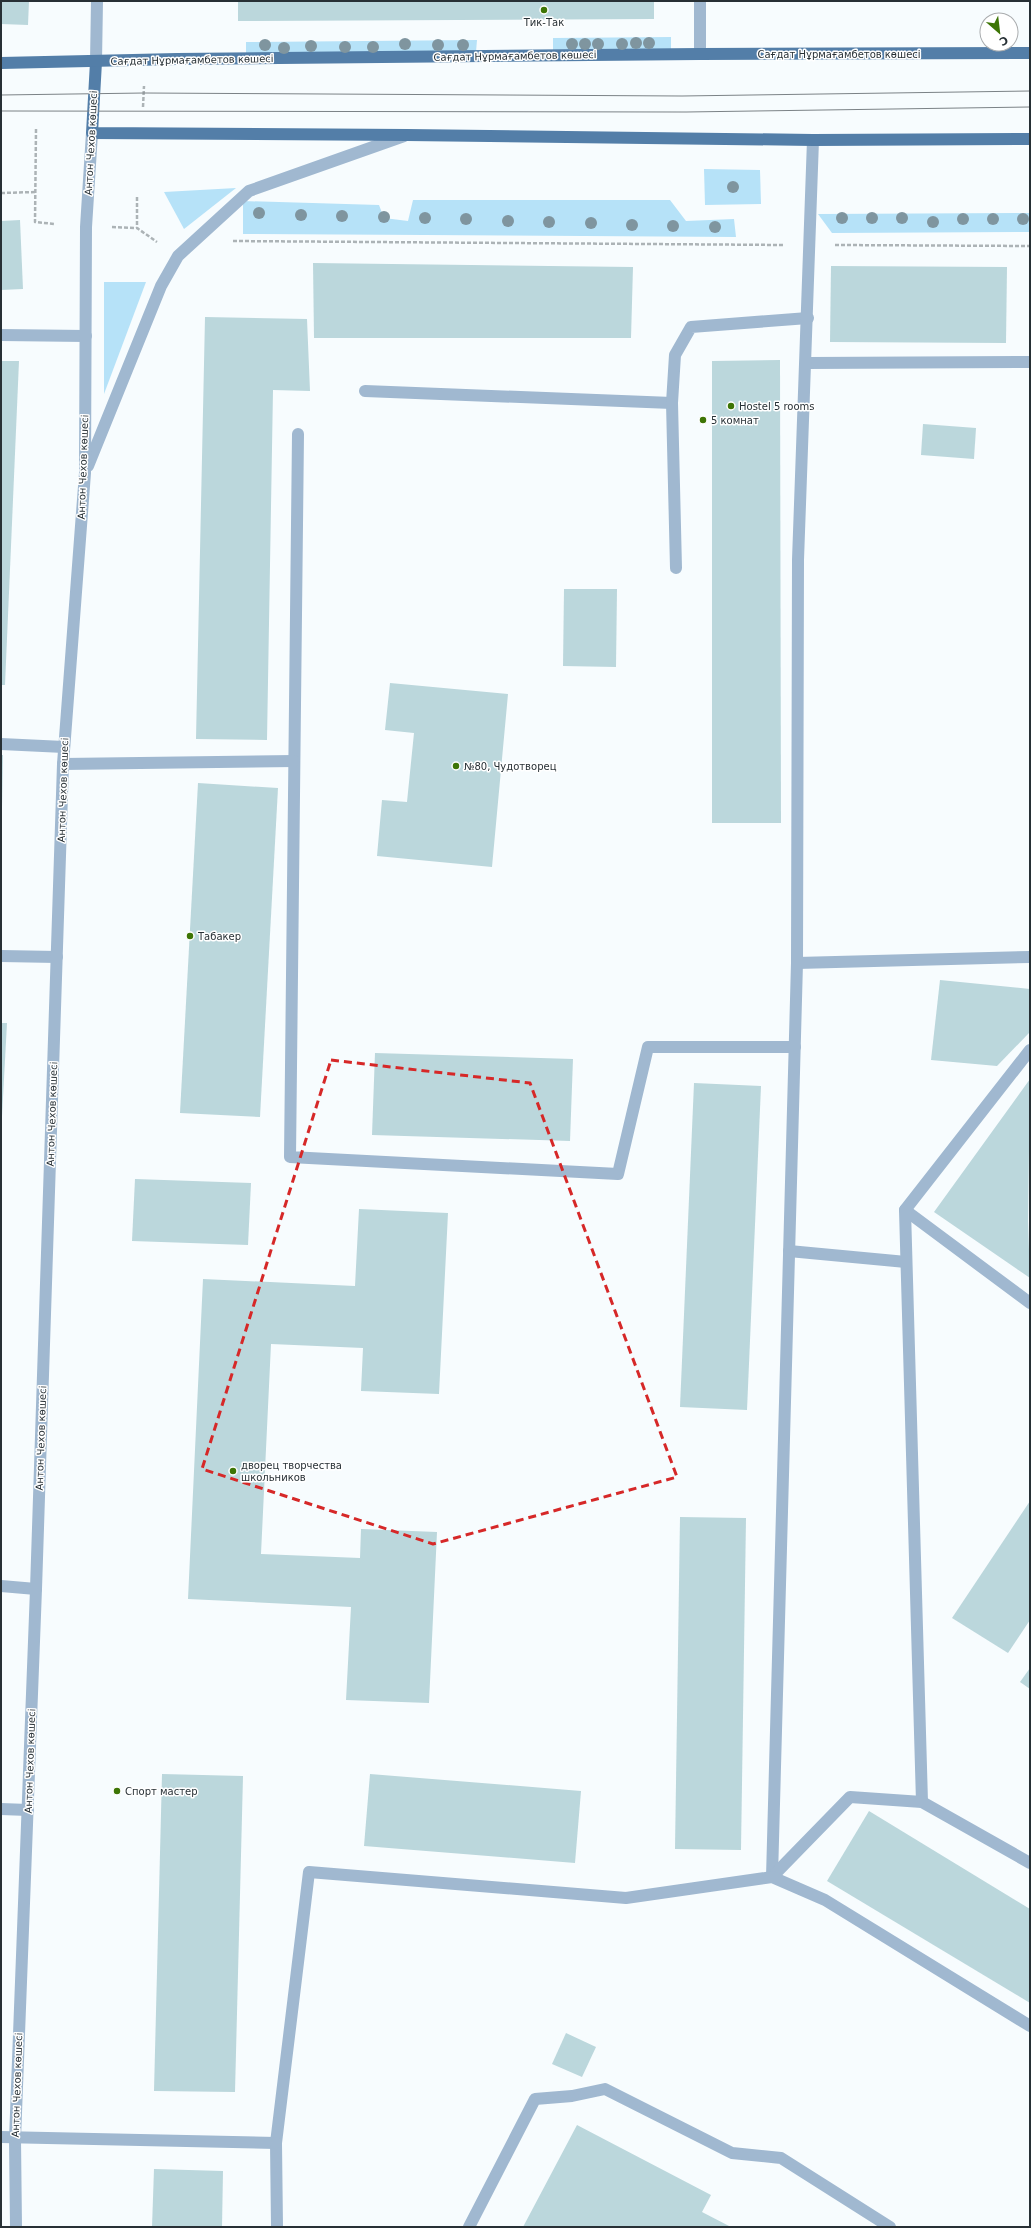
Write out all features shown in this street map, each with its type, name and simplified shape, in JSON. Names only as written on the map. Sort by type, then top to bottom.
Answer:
[{"type":"main road","name":"Сағдат Нұрмағамбетов көшесі","points":[[1,63],[177,59],[700,54],[1030,53]]},
{"type":"main road","name":"Антон Чехов көшесі","points":[[92,133],[96,62]]},
{"type":"main road","points":[[92,133],[407,134],[813,140],[1030,139]]},
{"type":"street","name":"Антон Чехов көшесі","points":[[96,62],[97,1]]},
{"type":"street","points":[[700,1],[700,54]]},
{"type":"street","name":"Антон Чехов көшесі","points":[[16,2227],[15,2139],[36,1590],[63,764],[85,473],[86,227],[92,133]]},
{"type":"street","points":[[85,473],[161,286],[178,256],[249,191],[407,134]]},
{"type":"street","points":[[772,1877],[797,963],[798,560],[807,363],[813,140]]},
{"type":"street","points":[[676,568],[672,403],[675,355],[691,327],[808,318]]},
{"type":"street","points":[[1,335],[86,336]]},
{"type":"street","points":[[807,363],[1030,362]]},
{"type":"street","points":[[365,391],[672,403]]},
{"type":"street","points":[[298,434],[290,1157],[618,1174],[648,1047],[795,1047]]},
{"type":"street","points":[[1,744],[64,747]]},
{"type":"street","points":[[63,764],[294,761]]},
{"type":"street","points":[[1,956],[57,957]]},
{"type":"street","points":[[797,963],[1030,957]]},
{"type":"street","points":[[922,1802],[905,1210],[1030,1050]]},
{"type":"street","points":[[905,1210],[1030,1303]]},
{"type":"street","points":[[790,1251],[906,1262]]},
{"type":"street","points":[[1,1586],[36,1590]]},
{"type":"street","points":[[772,1877],[850,1797],[922,1802],[1030,1863]]},
{"type":"street","points":[[1,1809],[28,1810]]},
{"type":"street","points":[[277,2227],[276,2143],[309,1872],[626,1898],[772,1877],[825,1900],[1030,2026]]},
{"type":"street","points":[[469,2227],[535,2099],[572,2096],[605,2089],[732,2153],[781,2158],[890,2227]]},
{"type":"street","points":[[1,2137],[15,2139],[276,2143]]},
{"type":"path","points":[[143,110],[144,85]]},
{"type":"path","points":[[36,129],[35,222],[54,224]]},
{"type":"path","points":[[1,193],[36,192]]},
{"type":"path","points":[[137,197],[137,228]]},
{"type":"path","points":[[112,227],[137,228],[160,244]]},
{"type":"path","points":[[230,241],[1030,246]]},
{"type":"highlighted area","points":[[331,1060],[530,1083],[677,1477],[433,1544],[202,1469]]},
{"type":"shaded area","points":[[671,37],[671,50],[553,52],[553,38]]},
{"type":"shaded area","points":[[477,40],[476,52],[246,53],[246,42]]},
{"type":"shaded area","points":[[704,169],[760,170],[761,204],[705,205]]},
{"type":"shaded area","points":[[236,188],[184,229],[164,192]]},
{"type":"shaded area","points":[[413,200],[670,200],[686,221],[734,219],[736,237],[243,234],[243,201],[379,205],[384,218],[408,221]]},
{"type":"shaded area","points":[[1030,213],[1030,232],[832,233],[818,214]]},
{"type":"shaded area","points":[[104,282],[146,282],[104,394]]},
{"type":"building","points":[[1,1],[29,1],[28,25],[1,24]]},
{"type":"building","points":[[238,1],[654,1],[654,19],[238,21]]},
{"type":"building","points":[[20,220],[23,289],[1,290],[1,221]]},
{"type":"building","points":[[313,263],[633,267],[631,338],[314,338]]},
{"type":"building","points":[[831,266],[1007,267],[1006,343],[830,342]]},
{"type":"building","points":[[205,317],[307,319],[310,391],[273,390],[267,740],[196,739]]},
{"type":"building","points":[[780,360],[781,823],[712,823],[712,361]]},
{"type":"building","points":[[1,361],[19,361],[5,685],[1,685]]},
{"type":"building","points":[[923,424],[976,428],[974,459],[921,455]]},
{"type":"building","points":[[564,589],[617,589],[616,667],[563,666]]},
{"type":"building","name":"№80, Чудотворец","points":[[390,683],[508,694],[492,867],[377,856],[382,800],[407,802],[414,733],[385,730]]},
{"type":"building","points":[[1,755],[3,755],[2,808],[1,808]]},
{"type":"building","points":[[198,783],[278,788],[260,1117],[180,1113]]},
{"type":"building","points":[[940,980],[1030,989],[1029,1033],[997,1066],[931,1060]]},
{"type":"building","points":[[1,1023],[7,1023],[2,1116],[1,1116]]},
{"type":"building","points":[[375,1053],[573,1059],[570,1141],[372,1135]]},
{"type":"building","points":[[1030,1079],[1028,1221],[1030,1278],[934,1212]]},
{"type":"building","points":[[694,1083],[761,1086],[747,1410],[680,1407]]},
{"type":"building","points":[[135,1179],[251,1183],[248,1245],[132,1241]]},
{"type":"building","points":[[359,1209],[448,1213],[439,1394],[361,1391],[363,1348],[271,1344],[261,1554],[360,1558],[361,1529],[437,1532],[429,1703],[346,1700],[351,1607],[188,1599],[203,1279],[355,1286]]},
{"type":"building","points":[[1030,1501],[1030,1620],[1008,1653],[952,1618]]},
{"type":"building","points":[[680,1517],[746,1518],[741,1850],[675,1849]]},
{"type":"building","points":[[1030,1668],[1030,1689],[1020,1682]]},
{"type":"building","points":[[162,1774],[243,1776],[235,2092],[154,2091]]},
{"type":"building","points":[[370,1774],[581,1791],[575,1863],[364,1846]]},
{"type":"building","points":[[869,1811],[1030,1909],[1030,2003],[827,1881]]},
{"type":"building","points":[[566,2033],[596,2047],[582,2077],[552,2064]]},
{"type":"building","points":[[577,2125],[711,2195],[702,2212],[731,2227],[523,2227]]},
{"type":"building","points":[[154,2169],[223,2171],[222,2227],[152,2227]]},
{"type":"tram line","points":[[1,95],[144,93],[682,96],[1030,91]]},
{"type":"tram line","points":[[1,111],[686,112],[1030,107]]},
{"type":"place","name":"Тик-Так","points":[[544,10]]},
{"type":"place","name":"Hostel 5 rooms","points":[[731,406]]},
{"type":"place","name":"5 комнат","points":[[703,420]]},
{"type":"place","name":"№80, Чудотворец","points":[[456,766]]},
{"type":"place","name":"Табакер","points":[[190,936]]},
{"type":"place","name":"дворец творчества школьников","points":[[233,1471]]},
{"type":"place","name":"Спорт мастер","points":[[117,1791]]}]
